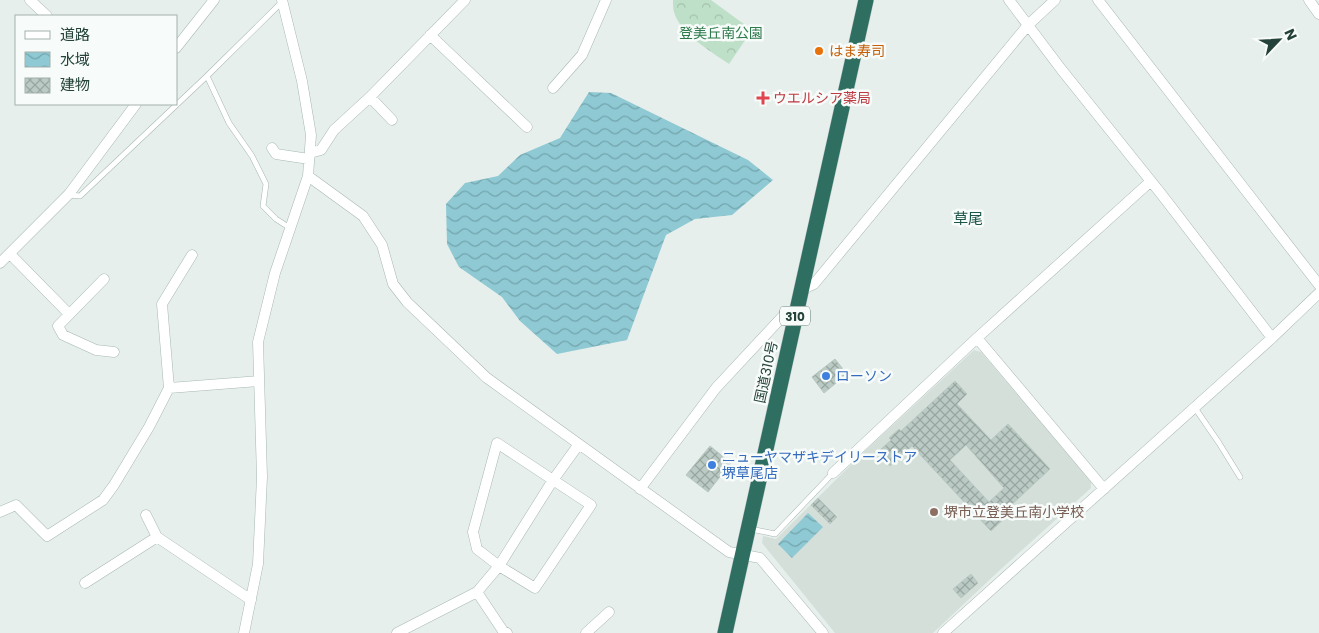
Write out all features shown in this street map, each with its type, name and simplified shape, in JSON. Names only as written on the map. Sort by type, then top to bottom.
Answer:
[{"type":"highway","name":"国道310号","points":[[725,633],[866,0]]},
{"type":"street","points":[[30,0],[46,15]]},
{"type":"street","points":[[178,45],[214,0]]},
{"type":"street","points":[[272,148],[276,154],[309,156],[321,150],[334,130],[370,97],[465,0]]},
{"type":"street","points":[[554,88],[582,55],[606,0]]},
{"type":"street","points":[[1009,0],[1272,338]]},
{"type":"street","points":[[801,290],[814,284],[1028,25],[1054,0]]},
{"type":"street","points":[[1098,0],[1319,285]]},
{"type":"street","points":[[1309,0],[1319,14]]},
{"type":"street","points":[[244,633],[258,564],[262,477],[258,342],[275,273],[308,176],[310,135],[302,81],[283,1]]},
{"type":"street","points":[[430,35],[527,127]]},
{"type":"street","points":[[370,97],[392,120]]},
{"type":"street","points":[[0,263],[69,194],[134,105]]},
{"type":"street","points":[[308,176],[363,216],[382,245],[393,284],[407,302],[487,378],[729,552],[760,558],[823,633]]},
{"type":"street","points":[[833,473],[977,338],[1151,181]]},
{"type":"street","points":[[10,254],[69,314]]},
{"type":"street","points":[[0,512],[16,505],[47,536],[103,500],[149,427],[169,388],[162,304],[192,255]]},
{"type":"street","points":[[104,279],[58,326],[63,335],[96,350],[114,352]]},
{"type":"street","points":[[944,632],[1272,338],[1319,292]]},
{"type":"street","points":[[640,489],[716,388],[783,316],[796,309]]},
{"type":"street","points":[[977,338],[1104,489]]},
{"type":"street","points":[[169,388],[259,380]]},
{"type":"street","points":[[497,443],[591,505],[535,588],[499,566],[477,549],[473,532],[497,443]]},
{"type":"street","points":[[397,633],[477,592],[499,566],[553,480],[579,444]]},
{"type":"street","points":[[146,515],[157,537],[251,600]]},
{"type":"street","points":[[85,582],[157,537]]},
{"type":"street","points":[[477,592],[507,633]]},
{"type":"street","points":[[586,633],[608,612]]},
{"type":"lane","points":[[178,103],[283,1]]},
{"type":"lane","points":[[207,76],[229,124],[252,156],[266,184],[263,206],[276,219],[290,228]]},
{"type":"lane","points":[[69,194],[80,196],[176,105]]},
{"type":"lane","points":[[1194,407],[1240,477]]},
{"type":"lane","points":[[749,529],[775,534],[833,473]]},
{"type":"shaded area","name":"堺市立登美丘南小学校","points":[[974,350],[981,352],[1091,481],[1091,488],[933,633],[835,633],[762,543],[763,536],[776,539],[866,450]]},
{"type":"green space","name":"登美丘南公園","points":[[673,0],[711,0],[752,30],[729,64],[697,42],[683,28],[674,12]]},
{"type":"water","points":[[589,92],[611,93],[748,160],[773,180],[732,215],[695,219],[666,235],[627,340],[557,354],[520,321],[502,297],[459,267],[447,244],[446,204],[465,183],[498,176],[520,155],[560,138]]},
{"type":"water","points":[[808,513],[823,527],[792,558],[778,544]]},
{"type":"building","points":[[835,359],[847,374],[824,393],[812,377]]},
{"type":"building","points":[[955,381],[967,394],[957,404],[991,440],[1008,424],[1050,469],[1006,510],[1009,514],[991,531],[912,446],[890,466],[878,452],[891,440],[889,438],[899,429],[901,431]],"holes":[[[966,445],[1004,488],[989,502],[950,460]]]},
{"type":"building","points":[[710,446],[731,463],[708,492],[686,475]]},
{"type":"building","points":[[818,498],[837,517],[830,524],[811,505]]},
{"type":"building","points":[[971,574],[978,583],[961,598],[953,589]]},
{"type":"place","name":"はま寿司","points":[[819,51]]},
{"type":"place","name":"ウエルシア薬局","points":[[763,98]]},
{"type":"place","name":"ローソン","points":[[826,376]]},
{"type":"place","name":"ニューヤマザキデイリーストア 堺草尾店","points":[[712,465]]},
{"type":"place","name":"堺市立登美丘南小学校","points":[[934,512]]},
{"type":"district","name":"草尾","points":[[968,218]]}]
